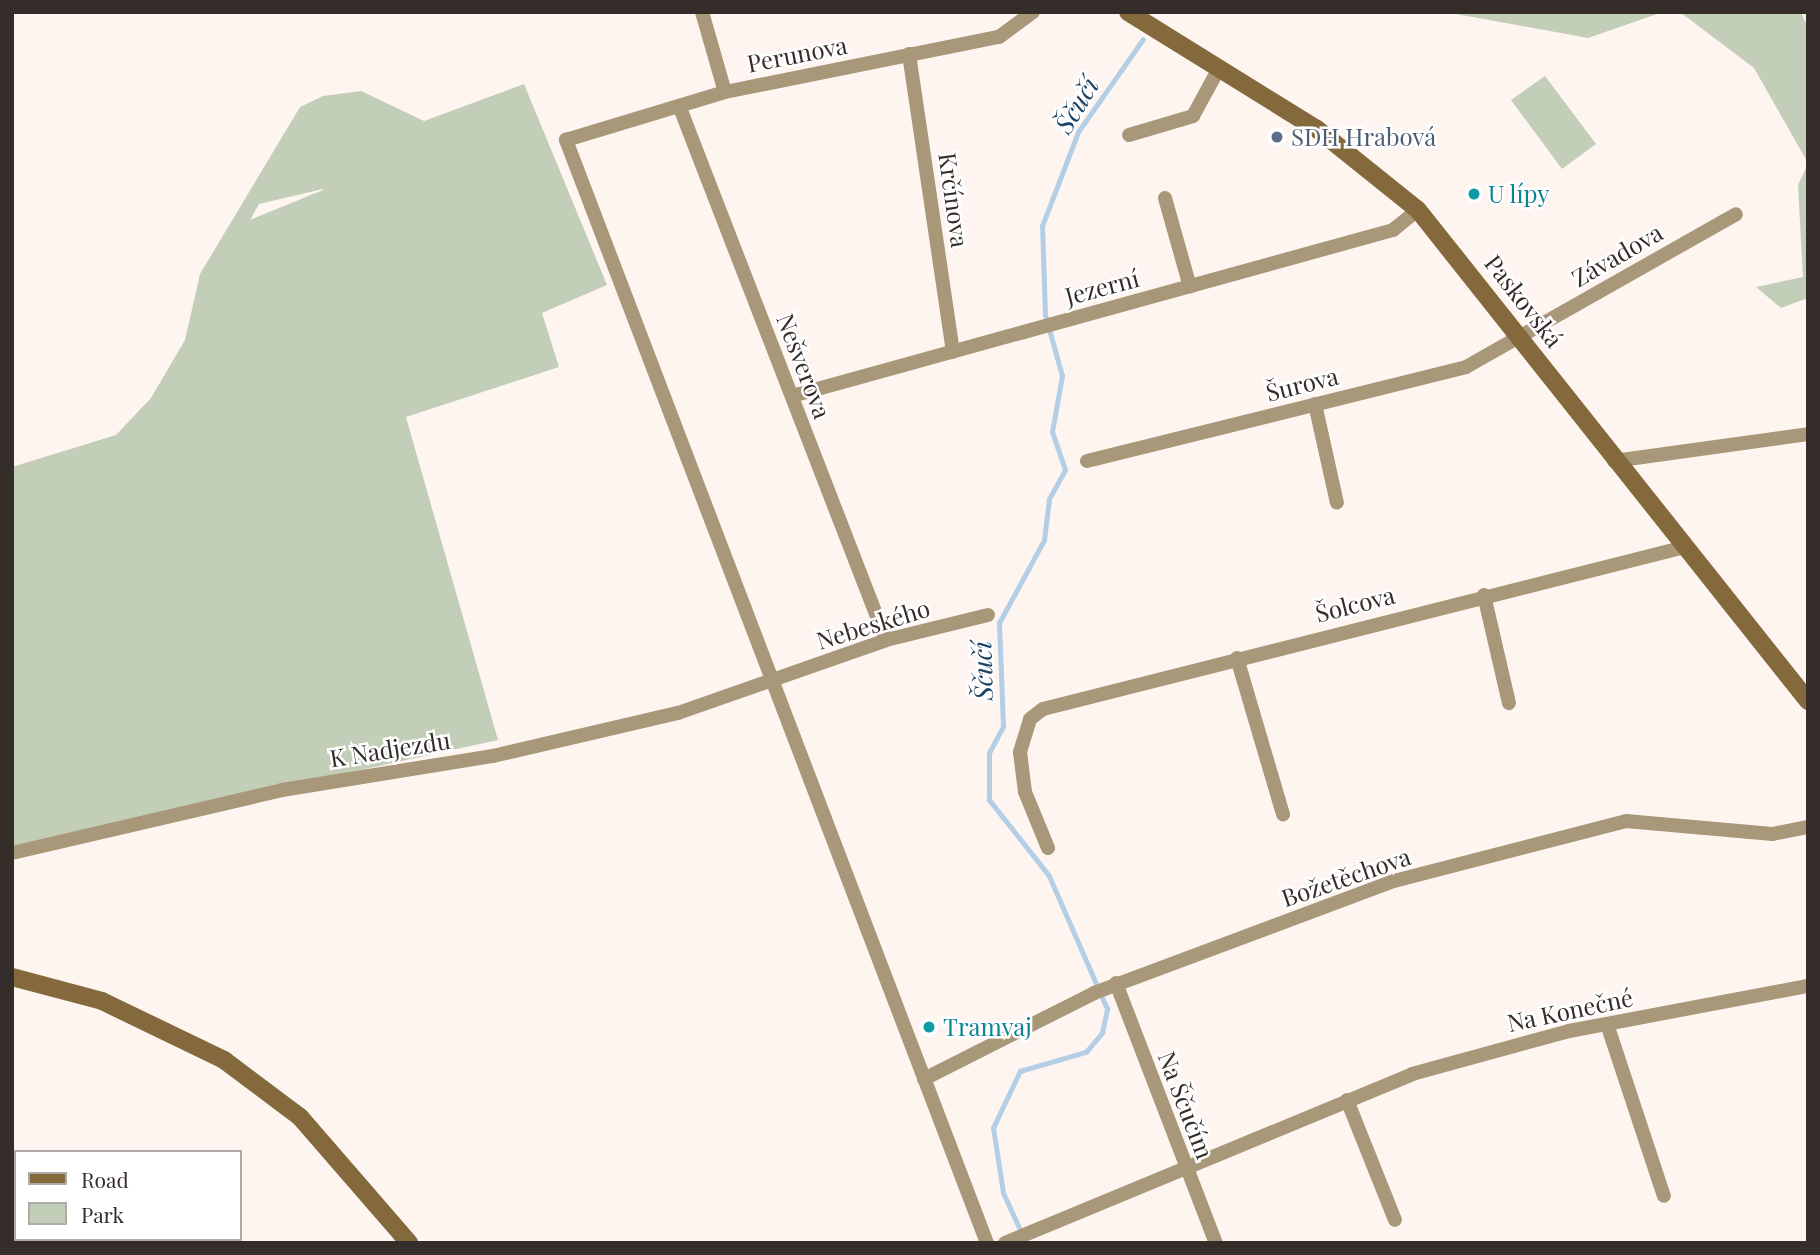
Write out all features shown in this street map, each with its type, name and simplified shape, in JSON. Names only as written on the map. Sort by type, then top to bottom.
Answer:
[{"type":"main road","name":"Paskovská","points":[[1128,12],[1148,18],[1217,70],[1324,134],[1418,210],[1521,336],[1681,548],[1808,701]]},
{"type":"main road","points":[[12,977],[113,1005],[224,1060],[300,1116],[409,1243]]},
{"type":"street","points":[[702,12],[725,92]]},
{"type":"street","name":"Perunova","points":[[772,680],[566,140],[680,108],[725,92],[999,37],[1033,12]]},
{"type":"street","name":"Krčínova","points":[[909,54],[953,352]]},
{"type":"street","points":[[1129,135],[1193,116],[1217,70]]},
{"type":"street","name":"Nešverova","points":[[680,108],[886,640]]},
{"type":"street","points":[[1166,198],[1190,287]]},
{"type":"street","name":"Jezerní","points":[[792,396],[1393,230],[1418,210]]},
{"type":"street","name":"Závadova","points":[[1521,336],[1736,214]]},
{"type":"street","name":"Šurova","points":[[1087,461],[1466,367],[1521,336]]},
{"type":"street","points":[[1315,404],[1337,503]]},
{"type":"street","points":[[1614,461],[1808,434]]},
{"type":"street","name":"Šolcova","points":[[1048,848],[1025,792],[1020,752],[1030,719],[1043,709],[1484,595],[1681,548]]},
{"type":"street","points":[[1484,595],[1509,703]]},
{"type":"street","name":"Nebeského","points":[[772,680],[886,640],[988,615]]},
{"type":"street","points":[[1237,658],[1283,814]]},
{"type":"street","points":[[772,680],[987,1243]]},
{"type":"street","name":"K Nadjezdu","points":[[12,853],[282,789],[505,753],[678,713],[772,680]]},
{"type":"street","name":"Božetěchova","points":[[924,1079],[1115,984],[1395,881],[1626,821],[1772,834],[1808,827]]},
{"type":"street","name":"Na Ščučím","points":[[1115,984],[1216,1243]]},
{"type":"street","name":"Na Konečné","points":[[1008,1241],[1185,1164],[1347,1100],[1492,1050],[1607,1024],[1808,986]]},
{"type":"street","points":[[1607,1024],[1664,1196]]},
{"type":"street","points":[[1347,1100],[1395,1220]]},
{"type":"green space","points":[[1445,12],[1663,12],[1588,38]]},
{"type":"green space","points":[[1680,12],[1801,12],[1808,28],[1808,163],[1754,68]]},
{"type":"green space","points":[[1545,76],[1596,144],[1562,169],[1511,100]]},
{"type":"green space","points":[[524,84],[607,285],[542,313],[559,367],[406,417],[498,740],[12,846],[12,467],[116,435],[151,398],[185,340],[200,274],[300,107],[323,96],[361,91],[424,121]],"holes":[[[323,190],[250,220],[259,204]]]},
{"type":"green space","points":[[1808,164],[1808,298],[1781,308],[1756,287],[1803,277],[1798,185]]},
{"type":"waterway","name":"Ščučí","points":[[1026,1243],[1003,1193],[993,1128],[1020,1071],[1086,1052],[1102,1033],[1107,1009],[1049,876],[989,800],[989,753],[1003,727],[999,623],[1044,540],[1049,499],[1065,470],[1052,432],[1062,376],[1045,315],[1042,226],[1078,132],[1143,39]]},
{"type":"place","name":"SDH Hrabová","points":[[1277,137]]},
{"type":"place","name":"U lípy","points":[[1474,194]]},
{"type":"place","name":"Tramvaj","points":[[929,1027]]}]
